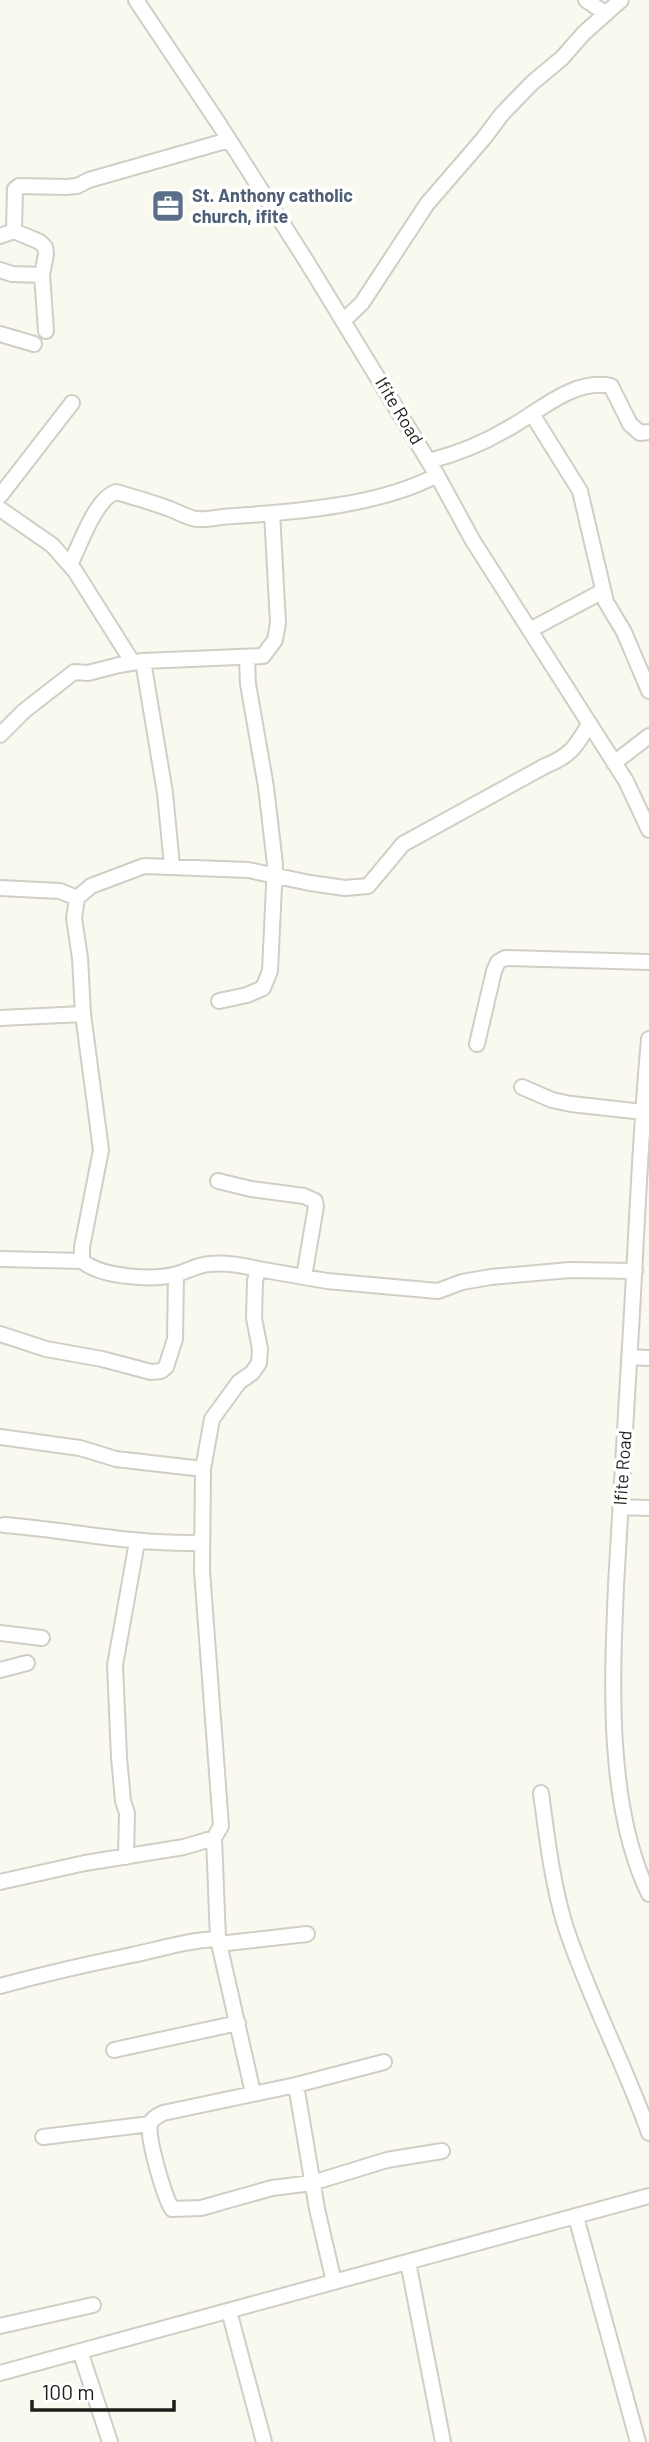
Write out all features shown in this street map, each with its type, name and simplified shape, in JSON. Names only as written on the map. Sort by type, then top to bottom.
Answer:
[{"type":"street","name":"Ifite Road","points":[[136,0],[229,140],[343,321],[429,461],[473,541],[644,807],[649,830]]},
{"type":"street","points":[[586,0],[605,13]]},
{"type":"street","points":[[343,321],[362,303],[427,204],[502,114],[621,0]]},
{"type":"street","points":[[46,331],[42,275],[45,247],[40,242],[7,233],[15,189],[19,186],[77,186],[89,180],[229,140]]},
{"type":"street","points":[[0,270],[12,274],[42,275]]},
{"type":"street","points":[[0,334],[34,344]]},
{"type":"street","points":[[429,461],[476,445],[573,390],[598,383],[611,386],[635,429],[649,432]]},
{"type":"street","points":[[0,496],[72,403]]},
{"type":"street","points":[[532,414],[580,491],[598,558],[603,591],[649,691]]},
{"type":"street","points":[[70,565],[97,509],[108,495],[116,492],[169,508],[193,519],[205,520],[220,516],[272,513],[376,499],[418,486],[437,475]]},
{"type":"street","points":[[0,509],[52,545],[70,565],[138,662],[163,780],[172,866]]},
{"type":"street","points":[[0,735],[24,711],[74,673],[88,673],[138,662],[263,656],[275,640],[277,632],[276,554],[272,513]]},
{"type":"street","points":[[530,630],[603,591]]},
{"type":"street","points":[[219,1001],[247,995],[263,988],[268,979],[274,915],[272,888],[276,877],[247,658]]},
{"type":"street","points":[[82,1261],[82,1247],[101,1150],[83,1014],[80,958],[74,918],[77,898],[92,886],[144,866],[248,870],[345,888],[368,886],[403,844],[545,766],[563,759],[571,752],[589,724]]},
{"type":"street","points":[[614,763],[649,736]]},
{"type":"street","points":[[0,888],[60,891],[77,898]]},
{"type":"street","points":[[477,1044],[494,971],[498,962],[505,958],[649,961]]},
{"type":"street","points":[[0,1018],[83,1014]]},
{"type":"street","name":"Ifite Road","points":[[649,1039],[643,1112],[644,1204],[635,1271],[620,1507],[613,1675],[619,1779],[632,1851],[649,1894]]},
{"type":"street","points":[[522,1087],[552,1100],[571,1104],[643,1112]]},
{"type":"street","points":[[218,1181],[251,1189],[304,1196],[315,1201],[304,1277]]},
{"type":"street","points":[[0,1259],[82,1261],[89,1267],[114,1275],[176,1275],[210,1264],[239,1264],[304,1277],[388,1288],[438,1291],[462,1282],[491,1277],[570,1270],[635,1271]]},
{"type":"street","points":[[0,1882],[85,1863],[209,1842],[221,1826],[202,1571],[204,1469],[212,1419],[239,1382],[252,1373],[259,1363],[260,1349],[254,1318],[258,1269]]},
{"type":"street","points":[[0,1334],[46,1349],[102,1359],[151,1372],[161,1371],[166,1367],[175,1339],[176,1275]]},
{"type":"street","points":[[630,1357],[649,1358]]},
{"type":"street","points":[[0,1437],[80,1448],[116,1460],[204,1469]]},
{"type":"street","points":[[620,1507],[649,1508]]},
{"type":"street","points":[[4,1525],[137,1542],[194,1543],[202,1540]]},
{"type":"street","points":[[126,1857],[127,1813],[123,1801],[119,1758],[115,1665],[137,1542]]},
{"type":"street","points":[[0,1633],[43,1638]]},
{"type":"street","points":[[0,1670],[26,1663]]},
{"type":"street","points":[[541,1793],[553,1876],[565,1922],[581,1969],[649,2133]]},
{"type":"street","points":[[214,1838],[218,1941],[253,2093]]},
{"type":"street","points":[[0,1986],[175,1944],[307,1934]]},
{"type":"street","points":[[114,2050],[238,2023]]},
{"type":"street","points":[[384,2062],[296,2085],[163,2113],[153,2118],[150,2124],[164,2197],[172,2210],[201,2208],[272,2188],[312,2183],[387,2160],[442,2151]]},
{"type":"street","points":[[296,2085],[312,2183],[334,2283]]},
{"type":"street","points":[[43,2137],[150,2124]]},
{"type":"street","points":[[0,2372],[649,2196]]},
{"type":"street","points":[[576,2217],[638,2442]]},
{"type":"street","points":[[408,2262],[443,2442]]},
{"type":"street","points":[[0,2326],[93,2305]]},
{"type":"street","points":[[229,2311],[264,2442]]},
{"type":"street","points":[[80,2351],[110,2442]]},
{"type":"place","name":"St. Anthony catholic church, ifite","points":[[168,206]]}]
